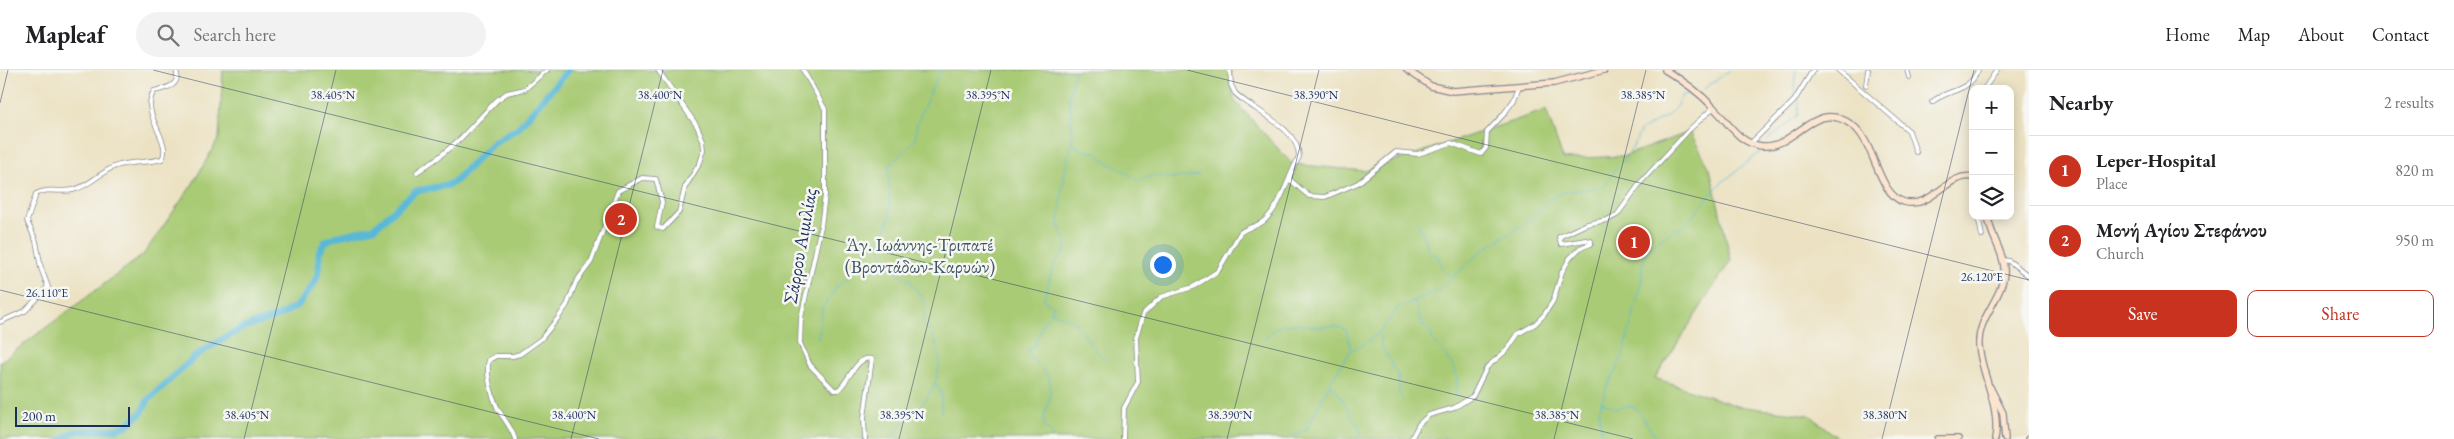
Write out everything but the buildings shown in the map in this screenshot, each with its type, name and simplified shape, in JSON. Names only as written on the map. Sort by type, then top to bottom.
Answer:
[{"type":"main road","points":[[1406,70],[1428,84],[1446,90],[1468,90],[1560,82],[1604,70]]},
{"type":"main road","points":[[1665,70],[1714,108],[1739,136],[1751,143],[1765,146],[1774,145],[1816,119],[1836,118],[1848,122],[1857,130],[1887,188],[1902,201],[1922,202],[1956,180],[1965,176],[1969,176]]},
{"type":"main road","points":[[1989,220],[1990,230],[2003,260],[2004,275],[2001,288],[1985,317],[1979,339],[1985,378],[1996,416],[1996,439]]},
{"type":"main road","points":[[1985,378],[2001,407],[2005,439]]},
{"type":"main road","points":[[1938,439],[1958,439]]},
{"type":"street","points":[[0,322],[25,310],[48,286],[41,268],[36,241],[27,221],[36,194],[46,190],[71,191],[88,185],[99,174],[115,166],[162,159],[164,146],[152,119],[152,97],[154,91],[171,87],[175,84],[178,78],[176,70]]},
{"type":"street","points":[[417,172],[439,157],[461,138],[497,100],[507,93],[525,89],[548,70]]},
{"type":"street","points":[[515,439],[510,426],[495,402],[488,367],[490,360],[496,356],[520,354],[541,339],[564,312],[576,282],[590,262],[618,191],[642,178],[656,179],[662,202],[657,227],[663,229],[679,212],[685,187],[703,156],[703,140],[699,130],[658,70]]},
{"type":"street","name":"Σάρρου Αιμιλίας","points":[[803,70],[825,109],[825,195],[821,226],[802,318],[800,343],[814,370],[830,388],[836,390],[843,386],[861,360],[865,358],[872,359],[864,418],[865,439]]},
{"type":"street","points":[[1122,439],[1124,408],[1138,382],[1136,338],[1143,314],[1161,297],[1193,287],[1220,269],[1240,233],[1245,229],[1260,225],[1271,214],[1282,197],[1299,158],[1298,152],[1278,123],[1235,92],[1231,85],[1230,70]]},
{"type":"street","points":[[1751,143],[1794,101],[1813,70]]},
{"type":"street","points":[[1838,70],[1909,131],[1916,152]]},
{"type":"street","points":[[1866,85],[1868,70]]},
{"type":"street","points":[[1906,70],[1909,77]]},
{"type":"street","points":[[1932,102],[1969,84],[1975,78],[1978,70]]},
{"type":"street","points":[[1987,85],[1997,70]]},
{"type":"street","points":[[1289,179],[1309,196],[1325,197],[1358,182],[1390,155],[1398,152],[1422,154],[1441,145],[1451,143],[1476,154],[1482,154],[1486,148],[1487,132],[1514,100],[1519,86]]},
{"type":"street","points":[[1411,439],[1421,421],[1429,415],[1454,408],[1474,396],[1486,367],[1507,350],[1518,334],[1535,324],[1544,315],[1552,301],[1566,264],[1580,248],[1592,244],[1590,240],[1561,244],[1559,237],[1587,224],[1607,220],[1617,215],[1641,182],[1689,130],[1714,108]]},
{"type":"street","points":[[1979,220],[1982,236]]},
{"type":"street","points":[[2003,260],[2009,261],[2029,276]]},
{"type":"green space","name":"Άγ. Ιωάννης-Τριπατέ (Βροντάδων-Καρυών)","points":[[223,70],[1231,70],[1234,100],[1292,164],[1365,171],[1546,110],[1563,159],[1624,156],[1690,132],[1710,169],[1731,260],[1655,378],[1737,406],[1810,415],[1839,439],[0,439],[0,362],[143,255],[192,185],[219,138]]},
{"type":"waterway","points":[[63,439],[74,432],[117,429],[126,426],[142,412],[148,400],[198,354],[242,328],[279,316],[298,305],[315,282],[319,269],[319,252],[326,241],[335,237],[374,228],[416,191],[448,185],[454,182],[494,142],[518,128],[568,70]]},
{"type":"waterway","points":[[893,439],[900,426],[917,410],[932,390],[936,379],[939,356],[932,334],[924,324],[924,300],[913,287],[910,280],[902,277],[893,261],[881,252],[881,240],[890,216],[888,167],[915,140],[917,123],[942,70]]},
{"type":"waterway","points":[[1054,439],[1051,432],[1044,426],[1051,389],[1049,378],[1032,359],[1028,350],[1035,345],[1043,323],[1051,314],[1054,306],[1044,301],[1044,298],[1054,265],[1066,249],[1067,243],[1059,227],[1062,189],[1073,134],[1069,98],[1074,70]]},
{"type":"waterway","points":[[1704,89],[1730,70]]},
{"type":"waterway","points":[[1796,70],[1794,85],[1796,93]]},
{"type":"waterway","points":[[1622,162],[1632,149],[1641,130],[1667,116],[1676,107],[1682,95],[1691,93]]},
{"type":"waterway","points":[[1767,141],[1795,118],[1798,114],[1799,100]]},
{"type":"waterway","points":[[1071,144],[1087,152],[1098,152],[1104,161],[1123,170],[1138,181],[1152,176],[1173,178],[1199,175]]},
{"type":"waterway","points":[[1602,439],[1599,411],[1606,389],[1623,356],[1642,280],[1642,266],[1648,249],[1669,232],[1685,226],[1719,185],[1760,152]]},
{"type":"waterway","points":[[1288,439],[1307,429],[1332,379],[1351,350],[1366,343],[1382,330],[1398,308],[1440,289],[1481,251],[1529,221],[1549,199],[1564,192],[1603,187],[1617,167]]},
{"type":"waterway","points":[[1417,222],[1428,250],[1438,257],[1442,268],[1451,277]]},
{"type":"waterway","points":[[818,339],[822,308],[837,286],[847,279],[860,256],[873,245],[880,243]]},
{"type":"waterway","points":[[1414,301],[1422,324],[1430,332],[1433,341],[1454,368],[1457,378],[1456,397]]},
{"type":"waterway","points":[[1052,312],[1073,321],[1091,346],[1106,360]]},
{"type":"waterway","points":[[1265,339],[1273,329],[1285,325],[1336,326],[1346,330],[1351,349]]},
{"type":"waterway","points":[[1378,334],[1381,338],[1381,345],[1398,376],[1399,393],[1402,399]]},
{"type":"waterway","points":[[935,383],[941,392],[941,413]]},
{"type":"waterway","points":[[1331,385],[1340,396],[1361,431],[1360,439]]},
{"type":"waterway","points":[[1601,402],[1618,409],[1625,406],[1634,407],[1658,439]]},
{"type":"place","name":"Μονή Αγίου Στεφάνου","points":[[621,219]]},
{"type":"place","name":"Leper-Hospital","points":[[1634,242]]}]
